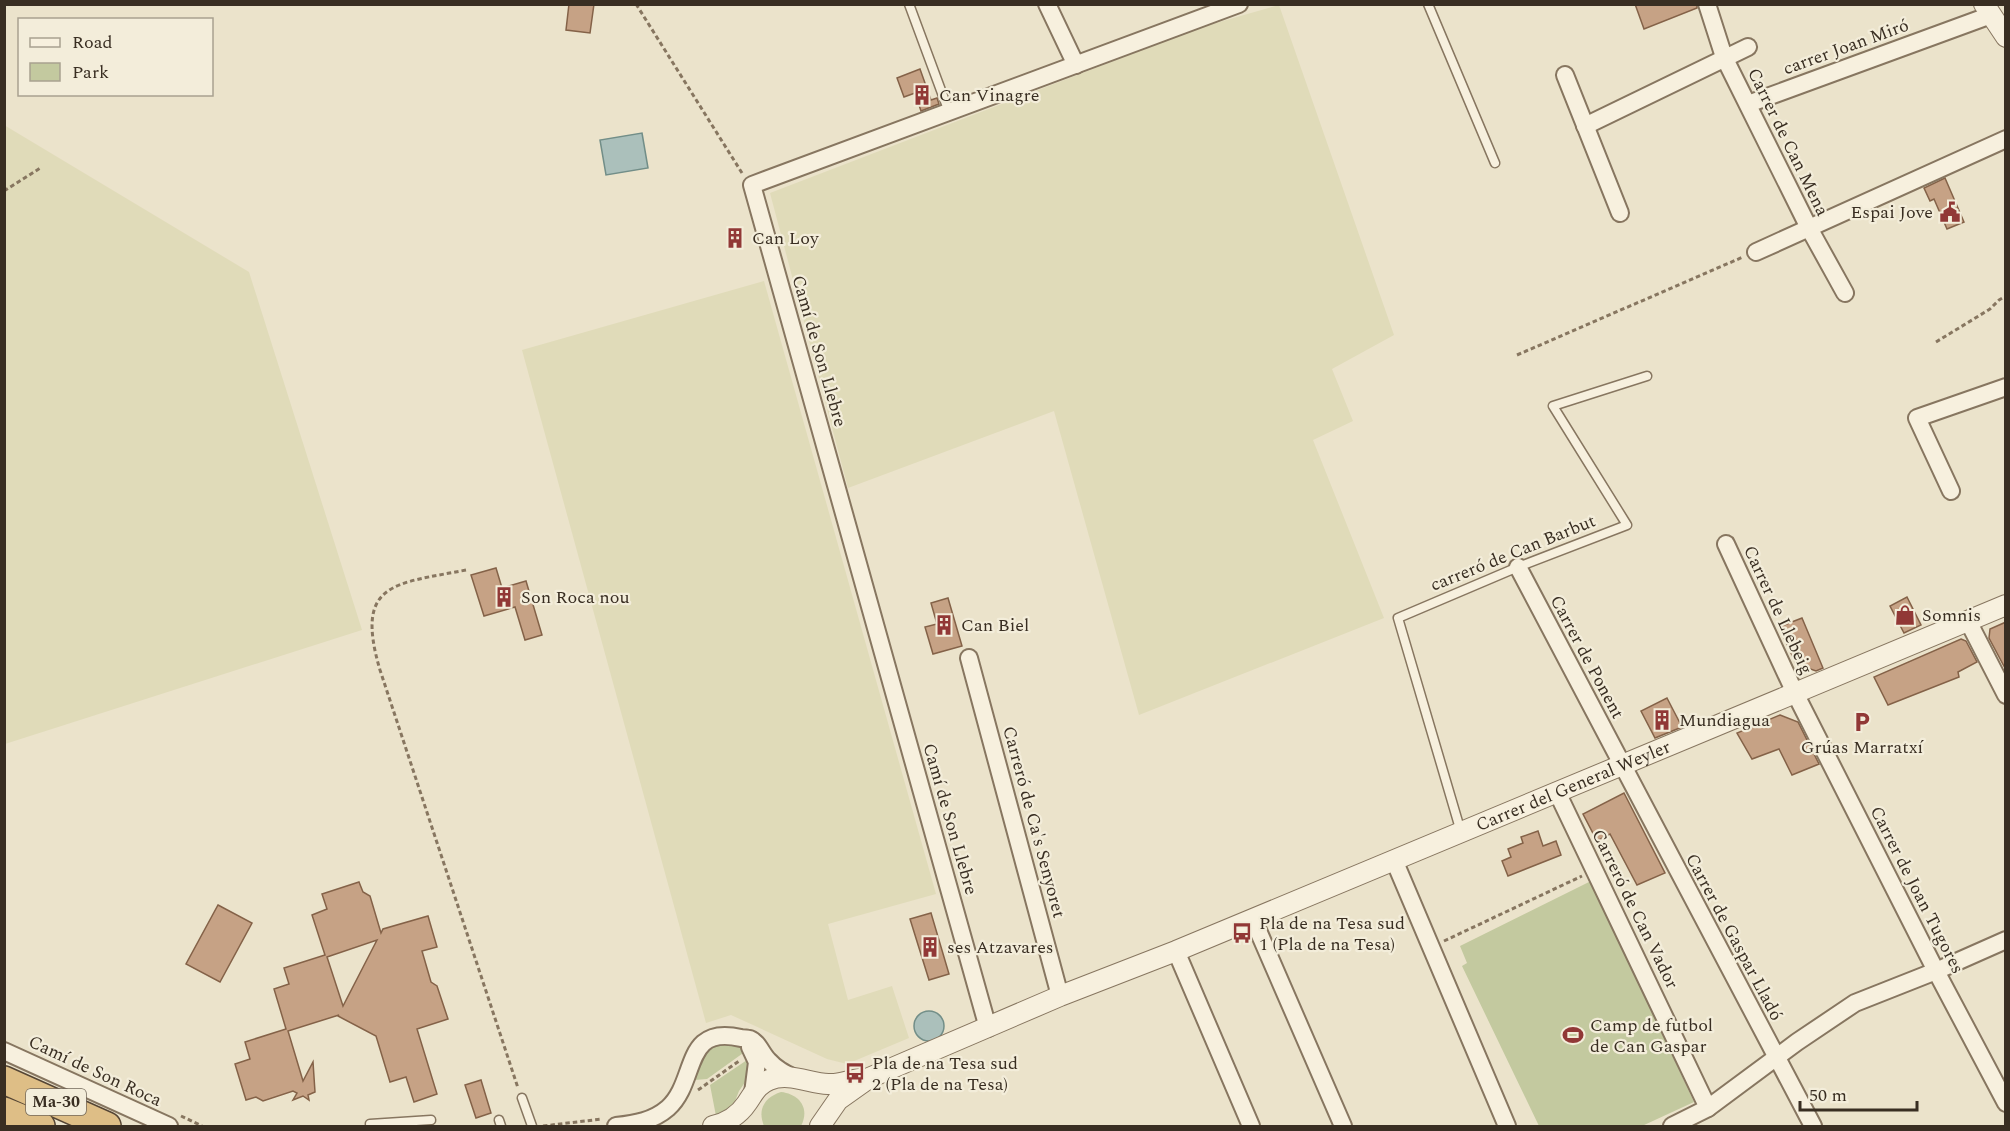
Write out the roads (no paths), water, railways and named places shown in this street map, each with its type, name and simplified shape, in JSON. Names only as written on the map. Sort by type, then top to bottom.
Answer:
[{"type":"highway","name":"Ma-30","points":[[4,1080],[107,1126]]},
{"type":"highway","name":"Ma-30","points":[[4,1111],[41,1126]]},
{"type":"highway","points":[[4,1124],[10,1126]]},
{"type":"street","points":[[1047,4],[1076,65]]},
{"type":"street","points":[[949,112],[1239,4]]},
{"type":"street","name":"Carrer de Can Mena","points":[[1707,4],[1724,57],[1809,228],[1845,293]]},
{"type":"street","points":[[1988,10],[2006,37]]},
{"type":"street","name":"carrer Joan Miró","points":[[1748,104],[1988,10]]},
{"type":"street","points":[[1585,126],[1748,46]]},
{"type":"street","points":[[1565,75],[1620,213]]},
{"type":"street","name":"Camí de Son Llebre","points":[[949,112],[752,185],[988,1028]]},
{"type":"street","points":[[1756,252],[2006,139]]},
{"type":"street","points":[[1951,491],[1917,418],[2006,387]]},
{"type":"street","name":"Carrer de Llebeig","points":[[1726,544],[1795,693]]},
{"type":"street","name":"Carrer de Ponent","points":[[1518,567],[1622,765]]},
{"type":"street","name":"Carrer del General Weyler","points":[[869,1078],[1060,996],[1176,951],[2006,606]]},
{"type":"street","points":[[1968,621],[2006,695]]},
{"type":"street","name":"Carreró de Ca's Senyoret","points":[[969,658],[1060,996]]},
{"type":"street","name":"Carrer de Joan Tugores","points":[[1795,693],[1936,971],[2006,1103]]},
{"type":"street","name":"Carrer de Gaspar Lladó","points":[[1622,765],[1812,1126]]},
{"type":"street","name":"Carreró de Can Vador","points":[[1557,792],[1708,1108]]},
{"type":"street","points":[[1394,860],[1507,1126]]},
{"type":"street","points":[[1253,919],[1343,1126]]},
{"type":"street","points":[[1672,1126],[1708,1108],[1776,1057],[1855,1003],[2006,940]]},
{"type":"street","points":[[1176,951],[1251,1126]]},
{"type":"street","points":[[616,1126],[651,1119],[669,1108],[683,1088],[694,1055],[708,1039],[720,1035],[753,1041],[774,1066],[806,1084],[814,1092],[820,1104],[820,1126]]},
{"type":"street","points":[[741,1038],[753,1052],[757,1062],[745,1114],[747,1126]]},
{"type":"street","name":"Camí de Son Roca","points":[[4,1051],[169,1126]]},
{"type":"street","points":[[713,1126],[734,1116],[760,1084],[770,1079],[782,1077],[836,1084],[869,1078]]},
{"type":"street","points":[[820,1126],[838,1100],[869,1078]]},
{"type":"lane","points":[[909,4],[949,112]]},
{"type":"lane","points":[[1428,4],[1495,163]]},
{"type":"lane","name":"carreró de Can Barbut","points":[[1461,832],[1398,618],[1518,567],[1627,525],[1553,406],[1647,376]]},
{"type":"lane","points":[[522,1098],[532,1126]]},
{"type":"lane","points":[[370,1125],[411,1124],[431,1120]]},
{"type":"water","points":[[642,133],[648,168],[606,175],[600,140]]},
{"type":"water","points":[[929,1011],[940,1015],[944,1026],[940,1037],[929,1041],[918,1037],[914,1026],[918,1015]]},
{"type":"place","name":"Can Vinagre","points":[[922,95]]},
{"type":"place","name":"Espai Jove","points":[[1950,212]]},
{"type":"place","name":"Can Loy","points":[[735,238]]},
{"type":"place","name":"Son Roca nou","points":[[504,597]]},
{"type":"place","name":"Somnis","points":[[1905,615]]},
{"type":"place","name":"Can Biel","points":[[944,625]]},
{"type":"place","name":"Mundiagua","points":[[1662,720]]},
{"type":"place","name":"Grúas Marratxí","points":[[1862,722]]},
{"type":"place","name":"Pla de na Tesa sud 1 (Pla de na Tesa)","points":[[1242,933]]},
{"type":"place","name":"ses Atzavares","points":[[930,947]]},
{"type":"place","name":"Camp de futbol de Can Gaspar","points":[[1573,1035]]},
{"type":"place","name":"Pla de na Tesa sud 2 (Pla de na Tesa)","points":[[855,1073]]}]
